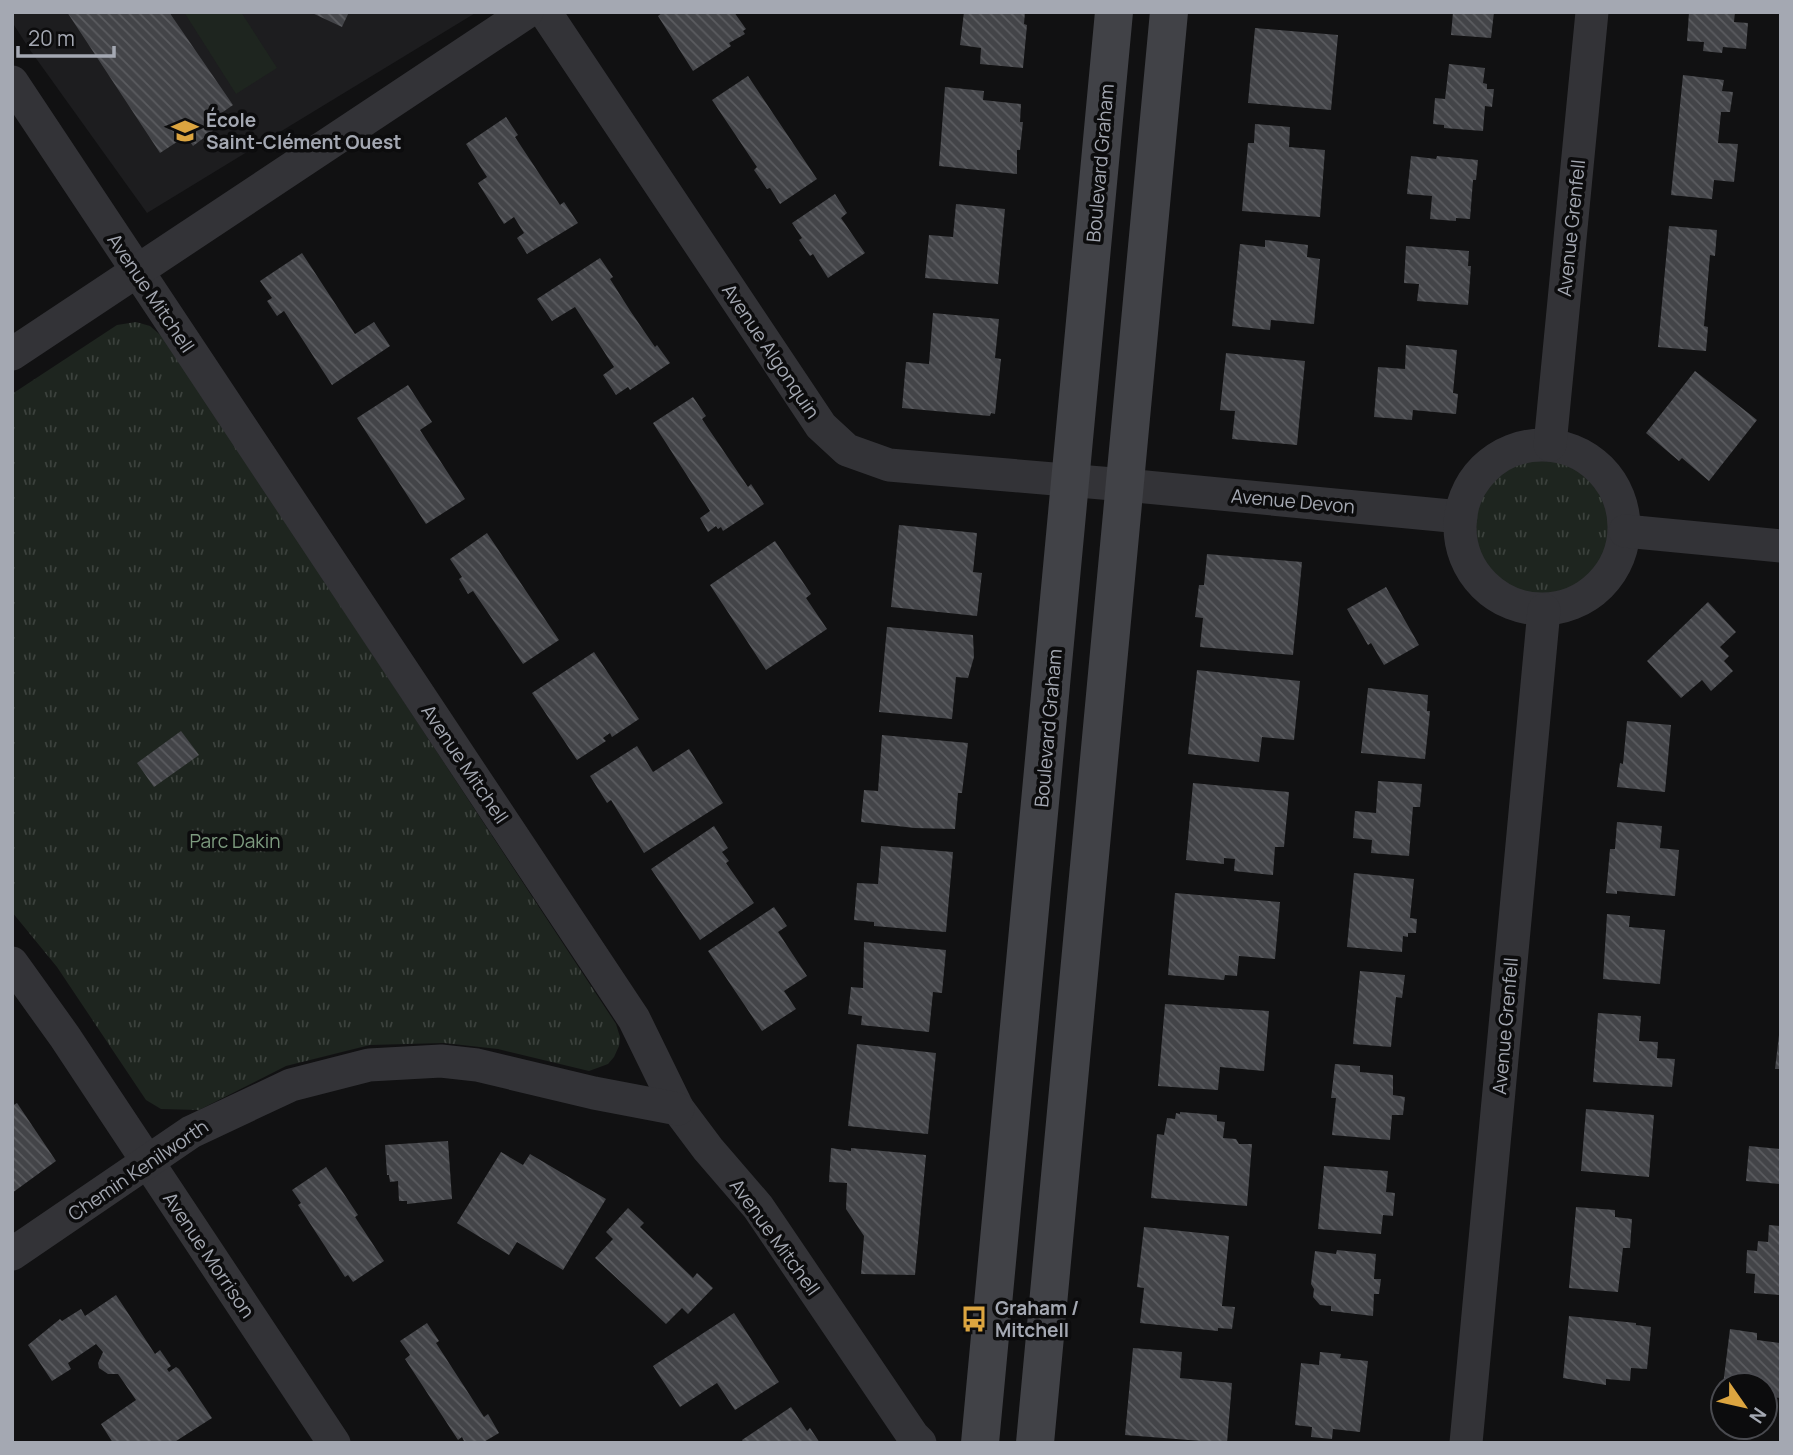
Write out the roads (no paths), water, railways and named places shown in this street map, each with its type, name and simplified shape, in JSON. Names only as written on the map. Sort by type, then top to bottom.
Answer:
[{"type":"street","points":[[12,354],[527,12]]},
{"type":"street","name":"Avenue Algonquin","points":[[545,12],[821,426],[847,450],[889,465],[1125,485]]},
{"type":"street","name":"Boulevard Graham","points":[[980,1443],[1114,12]]},
{"type":"street","points":[[1035,1443],[1169,12]]},
{"type":"street","name":"Avenue Grenfell","points":[[1550,445],[1592,12]]},
{"type":"street","name":"Avenue Mitchell","points":[[12,82],[635,1019],[678,1109],[758,1208],[906,1427],[920,1443]]},
{"type":"street","points":[[1550,445],[1575,451],[1597,464],[1619,495],[1624,512],[1625,531],[1622,550],[1614,568],[1600,586],[1582,600],[1544,610],[1525,608],[1493,594],[1480,581],[1464,554],[1460,531],[1464,502],[1473,483],[1485,468],[1514,450],[1550,445]]},
{"type":"street","name":"Avenue Devon","points":[[1125,485],[1461,517]]},
{"type":"street","points":[[1625,531],[1781,546]]},
{"type":"street","name":"Avenue Grenfell","points":[[1466,1443],[1544,610]]},
{"type":"street","name":"Avenue Morrison","points":[[12,963],[65,1037],[334,1443]]},
{"type":"street","name":"Chemin Kenilworth","points":[[12,1254],[191,1132],[291,1085],[380,1064],[441,1061],[477,1065],[594,1093],[678,1109]]},
{"type":"place","name":"École Saint-Clément Ouest","points":[[185,131]]},
{"type":"place","name":"Graham / Mitchell","points":[[974,1319]]},
{"type":"park label","name":"Parc Dakin","points":[[235,841]]}]
